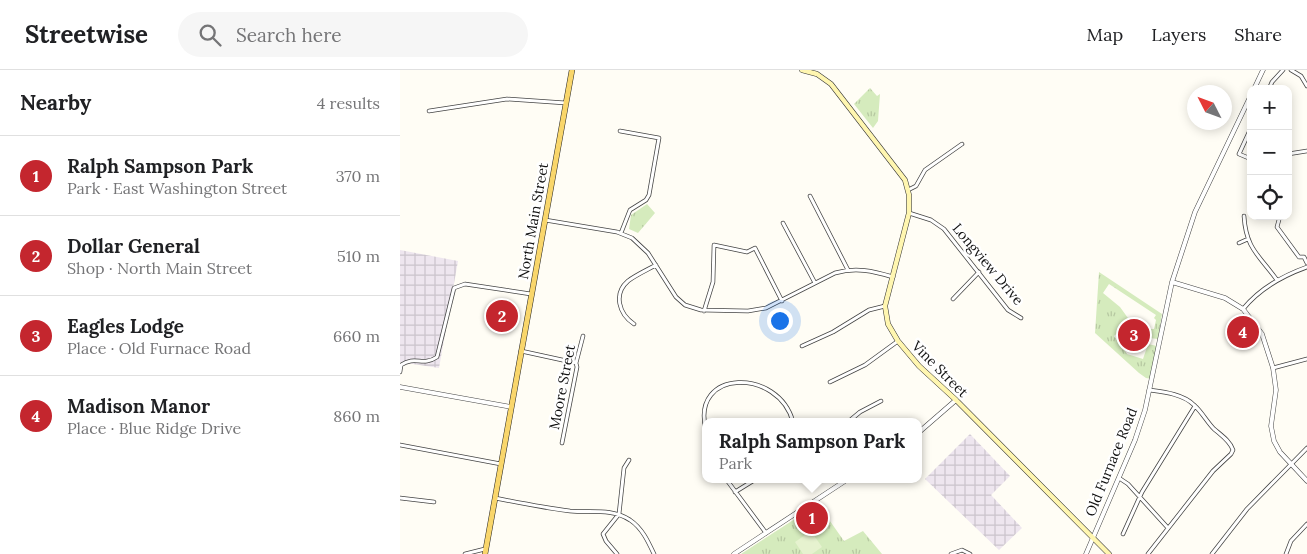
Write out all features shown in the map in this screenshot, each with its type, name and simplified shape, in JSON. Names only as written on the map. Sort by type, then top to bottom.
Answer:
[{"type":"main road","name":"North Main Street","points":[[485,551],[572,70]]},
{"type":"main road","points":[[802,70],[818,74],[831,84],[904,180],[908,190],[909,213],[885,306]]},
{"type":"main road","name":"Vine Street","points":[[885,306],[888,324],[898,341],[919,366],[956,400],[1109,554]]},
{"type":"street","points":[[1256,85],[1263,70]]},
{"type":"street","points":[[1271,85],[1283,70]]},
{"type":"street","points":[[1291,70],[1302,76],[1307,86]]},
{"type":"street","points":[[429,111],[507,99],[566,103]]},
{"type":"street","name":"Old Furnace Road","points":[[1086,554],[1119,478],[1145,410],[1172,282],[1195,212],[1247,103]]},
{"type":"street","points":[[620,130],[659,138],[649,195],[646,200],[630,210],[621,233]]},
{"type":"street","points":[[1247,137],[1239,154],[1247,157]]},
{"type":"street","points":[[908,190],[919,183],[924,170],[962,144]]},
{"type":"street","points":[[1292,153],[1307,151]]},
{"type":"street","points":[[810,196],[848,270]]},
{"type":"street","name":"Longview Drive","points":[[909,213],[929,219],[942,226],[1008,310],[1021,318]]},
{"type":"street","points":[[1244,216],[1245,230],[1251,247],[1277,280]]},
{"type":"street","points":[[544,220],[621,233],[632,238],[642,245],[669,288],[680,301],[692,308],[704,311],[758,310],[782,301],[835,273],[848,270],[862,269],[893,277]]},
{"type":"street","points":[[1243,310],[1265,288],[1307,265],[1306,256],[1299,257],[1277,227],[1279,220]]},
{"type":"street","points":[[783,223],[815,283]]},
{"type":"street","points":[[1239,243],[1248,239]]},
{"type":"street","points":[[704,311],[713,282],[714,245],[747,252],[755,248],[782,301]]},
{"type":"street","points":[[634,324],[626,318],[621,309],[619,303],[620,293],[629,281],[656,265]]},
{"type":"street","points":[[953,299],[978,272]]},
{"type":"street","points":[[1172,282],[1225,298],[1243,310],[1262,334],[1273,368],[1276,390],[1271,426],[1274,441],[1280,452],[1307,481]]},
{"type":"street","points":[[400,372],[401,365],[408,360],[429,362],[437,357],[454,288],[465,284],[531,294]]},
{"type":"street","points":[[802,346],[832,332],[869,310],[885,306]]},
{"type":"street","name":"Moore Street","points":[[562,443],[577,367],[576,363],[583,336]]},
{"type":"street","points":[[830,382],[864,365],[898,341]]},
{"type":"street","points":[[521,351],[576,363]]},
{"type":"street","points":[[1273,368],[1307,359]]},
{"type":"street","points":[[705,418],[704,412],[711,396],[724,385],[739,381],[755,384],[776,396],[787,407],[792,418]]},
{"type":"street","points":[[400,387],[511,407]]},
{"type":"street","points":[[1148,554],[1213,471],[1233,450],[1231,444],[1212,427],[1196,406],[1174,395],[1150,390]]},
{"type":"street","points":[[855,418],[881,400]]},
{"type":"street","points":[[922,430],[956,400]]},
{"type":"street","points":[[1124,534],[1142,492],[1196,406]]},
{"type":"street","points":[[400,445],[501,464]]},
{"type":"street","points":[[1220,554],[1214,552],[1247,509],[1307,448]]},
{"type":"street","points":[[617,554],[606,541],[603,534],[619,514],[624,468],[629,460]]},
{"type":"street","points":[[1119,478],[1128,484],[1168,528]]},
{"type":"street","points":[[729,483],[766,533]]},
{"type":"street","points":[[735,492],[750,483]]},
{"type":"street","points":[[734,554],[842,483]]},
{"type":"street","points":[[400,498],[434,502]]},
{"type":"street","points":[[495,498],[571,511],[604,511],[619,514],[639,527],[654,554]]},
{"type":"street","points":[[1286,554],[1291,541],[1307,524]]},
{"type":"street","points":[[951,554],[963,550],[970,554]]},
{"type":"street","points":[[465,554],[485,551]]},
{"type":"shaded area","points":[[400,250],[458,261],[439,368],[400,362]]},
{"type":"shaded area","points":[[970,434],[1010,476],[991,495],[1022,528],[999,550],[925,479]]},
{"type":"green space","points":[[870,88],[877,96],[880,94],[878,121],[873,128],[854,104]]},
{"type":"green space","points":[[647,204],[655,213],[638,233],[629,229],[631,215]]},
{"type":"green space","points":[[1099,272],[1162,314],[1158,339],[1149,338],[1151,329],[1154,329],[1156,320],[1154,318],[1156,315],[1109,284],[1103,293],[1120,307],[1133,325],[1125,331],[1123,328],[1114,336],[1127,354],[1143,359],[1148,344],[1157,346],[1151,379],[1139,373],[1095,333]]},
{"type":"green space","points":[[818,504],[844,541],[863,531],[882,554],[741,554]]},
{"type":"green space","points":[[811,531],[822,547],[812,554],[803,554],[795,542]]},
{"type":"place","name":"Dollar General","points":[[502,316]]},
{"type":"place","name":"Madison Manor","points":[[1243,332]]},
{"type":"place","name":"Eagles Lodge","points":[[1134,335]]},
{"type":"place","name":"Ralph Sampson Park","points":[[812,518]]}]
